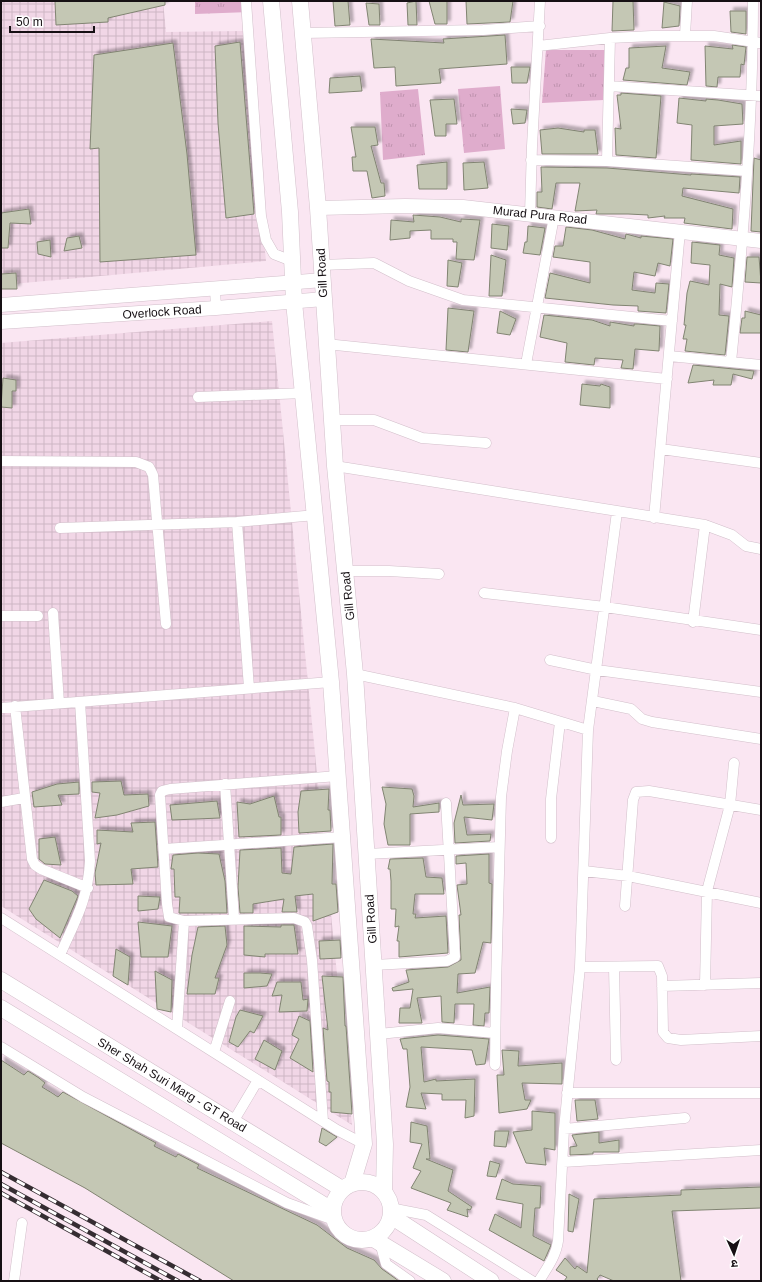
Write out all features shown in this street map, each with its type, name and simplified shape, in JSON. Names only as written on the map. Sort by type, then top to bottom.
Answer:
[{"type":"main road","name":"Gill Road","points":[[271,1],[290,212],[294,302],[316,515],[331,682],[364,1144],[347,1186]]},
{"type":"main road","name":"Gill Road","points":[[300,1],[318,208],[335,466],[355,674],[379,1034],[385,1144],[384,1192]]},
{"type":"main road","name":"Sher Shah Suri Marg - GT Road","points":[[1,980],[233,1122],[347,1186]]},
{"type":"main road","name":"Sher Shah Suri Marg - GT Road","points":[[1,1008],[333,1215],[338,1228],[345,1235],[354,1239],[376,1241]]},
{"type":"main road","points":[[333,1215],[335,1199],[347,1186],[369,1183],[384,1192],[391,1212],[491,1281]]},
{"type":"main road","points":[[391,1212],[376,1241],[443,1281]]},
{"type":"street","points":[[246,1],[261,216],[266,240],[274,254],[292,261]]},
{"type":"street","points":[[530,214],[531,160],[540,26],[540,1]]},
{"type":"street","points":[[685,35],[686,1]]},
{"type":"street","points":[[731,362],[743,239],[747,171],[756,96],[757,42],[753,1]]},
{"type":"street","points":[[303,33],[483,30],[540,26]]},
{"type":"street","points":[[538,46],[610,38],[685,35],[714,36],[757,42]]},
{"type":"street","points":[[607,161],[610,38]]},
{"type":"street","points":[[609,86],[756,96]]},
{"type":"street","points":[[531,160],[607,161],[747,171]]},
{"type":"street","name":"Murad Pura Road","points":[[318,208],[405,206],[463,207],[761,241]]},
{"type":"street","points":[[526,364],[554,217]]},
{"type":"street","points":[[654,518],[680,231]]},
{"type":"street","points":[[322,273],[374,264],[409,282],[463,300],[537,309],[672,321]]},
{"type":"street","name":"Overlock Road","points":[[1,305],[91,296],[293,283],[322,273]]},
{"type":"street","points":[[215,289],[216,308]]},
{"type":"street","points":[[91,296],[92,316]]},
{"type":"street","name":"Overlock Road","points":[[1,322],[216,308],[324,299]]},
{"type":"street","points":[[326,344],[667,380]]},
{"type":"street","points":[[669,356],[761,365]]},
{"type":"street","points":[[198,397],[304,393]]},
{"type":"street","points":[[332,420],[374,420],[422,438],[486,443]]},
{"type":"street","points":[[661,449],[761,463]]},
{"type":"street","points":[[1,461],[136,462],[146,465],[152,471],[166,624]]},
{"type":"street","points":[[335,466],[705,525],[732,534],[746,546],[761,549]]},
{"type":"street","points":[[539,1281],[557,1250],[567,1093],[580,967],[588,730],[617,512]]},
{"type":"street","points":[[60,528],[158,526],[237,522],[316,515]]},
{"type":"street","points":[[237,522],[249,688]]},
{"type":"street","points":[[693,622],[705,525]]},
{"type":"street","points":[[345,571],[389,571],[438,574]]},
{"type":"street","points":[[484,593],[605,607],[693,622],[761,630]]},
{"type":"street","points":[[53,613],[59,703]]},
{"type":"street","points":[[1,616],[38,616]]},
{"type":"street","points":[[550,660],[597,670],[761,692]]},
{"type":"street","points":[[355,674],[515,708],[588,730]]},
{"type":"street","points":[[1,708],[331,682]]},
{"type":"street","points":[[593,701],[631,709],[639,718],[652,722],[761,739]]},
{"type":"street","points":[[60,955],[83,905],[88,888],[90,861],[80,702]]},
{"type":"street","points":[[16,706],[24,798],[32,859],[35,865],[88,888]]},
{"type":"street","points":[[495,1065],[501,797],[506,751],[515,708]]},
{"type":"street","points":[[551,838],[552,799],[560,722]]},
{"type":"street","points":[[706,985],[707,891],[730,805],[734,763]]},
{"type":"street","points":[[323,1121],[312,960],[307,926],[305,922],[294,918],[173,920],[168,913],[160,795],[162,791],[170,789],[338,776]]},
{"type":"street","points":[[225,784],[234,918]]},
{"type":"street","points":[[624,906],[628,876],[633,800],[636,792],[649,791],[761,810]]},
{"type":"street","points":[[1,802],[24,798]]},
{"type":"street","points":[[374,965],[447,961],[455,958],[446,803]]},
{"type":"street","points":[[164,849],[343,837]]},
{"type":"street","points":[[367,854],[448,848],[499,847]]},
{"type":"street","points":[[584,871],[628,876],[761,903]]},
{"type":"street","points":[[1,918],[323,1121],[364,1144]]},
{"type":"street","points":[[178,1029],[184,921]]},
{"type":"street","points":[[614,966],[616,1060]]},
{"type":"street","points":[[580,967],[658,966],[662,972],[663,1032],[668,1038],[681,1040],[761,1036]]},
{"type":"street","points":[[662,986],[761,983]]},
{"type":"street","points":[[214,1052],[230,1000]]},
{"type":"street","points":[[379,1034],[438,1028],[496,1033]]},
{"type":"street","points":[[1,1047],[83,1097],[273,1196],[287,1203],[333,1215]]},
{"type":"street","points":[[233,1122],[258,1080]]},
{"type":"street","points":[[567,1093],[761,1093]]},
{"type":"street","points":[[564,1130],[685,1118]]},
{"type":"street","points":[[563,1162],[761,1150]]},
{"type":"street","points":[[391,1212],[426,1216],[532,1281]]},
{"type":"street","points":[[14,1281],[22,1223]]},
{"type":"street","points":[[376,1241],[386,1264],[410,1281]]},
{"type":"shaded area","points":[[1,1],[163,1],[166,32],[243,31],[266,261],[1,285]]},
{"type":"shaded area","points":[[272,321],[352,1125],[1,906],[1,343]]},
{"type":"green space","points":[[195,1],[249,1],[250,12],[195,14]]},
{"type":"green space","points":[[546,50],[606,50],[604,100],[542,103]]},
{"type":"green space","points":[[500,86],[505,149],[464,153],[458,89]]},
{"type":"green space","points":[[418,89],[425,155],[383,160],[380,92]]},
{"type":"building","points":[[55,1],[165,1],[165,5],[108,18],[108,22],[56,25]]},
{"type":"building","points":[[333,1],[348,1],[350,25],[335,26]]},
{"type":"building","points":[[416,1],[417,25],[408,25],[407,3]]},
{"type":"building","points":[[429,1],[447,1],[447,24],[435,24]]},
{"type":"building","points":[[466,1],[513,1],[510,22],[467,24]]},
{"type":"building","points":[[613,1],[633,1],[634,30],[612,31]]},
{"type":"building","points":[[664,2],[680,6],[679,26],[662,28]]},
{"type":"building","points":[[366,3],[379,4],[380,25],[369,25]]},
{"type":"building","points":[[730,11],[746,11],[746,34],[731,32]]},
{"type":"building","points":[[505,35],[507,64],[439,69],[441,83],[396,86],[395,67],[374,68],[371,39],[444,43],[443,39]]},
{"type":"building","points":[[240,42],[254,214],[226,218],[218,123],[215,46]]},
{"type":"building","points":[[173,43],[187,154],[196,255],[100,262],[99,148],[90,149],[94,55]]},
{"type":"building","points":[[732,45],[746,47],[744,65],[741,64],[740,77],[718,77],[717,87],[706,86],[705,46],[733,49]]},
{"type":"building","points":[[666,46],[662,68],[690,72],[687,85],[623,80],[626,68],[629,68],[629,48]]},
{"type":"building","points":[[511,67],[530,67],[527,83],[512,83]]},
{"type":"building","points":[[360,76],[362,91],[329,93],[330,78]]},
{"type":"building","points":[[621,93],[661,96],[656,158],[616,155],[615,128],[621,129],[617,95],[621,95]]},
{"type":"building","points":[[679,98],[706,101],[706,99],[718,100],[742,104],[743,124],[714,126],[714,145],[741,141],[741,164],[691,160],[692,125],[677,123]]},
{"type":"building","points":[[454,99],[457,124],[446,124],[446,136],[435,136],[430,100]]},
{"type":"building","points":[[511,109],[527,110],[525,123],[513,124]]},
{"type":"building","points":[[351,127],[375,127],[378,145],[371,146],[381,183],[384,183],[385,196],[372,198],[367,171],[353,171],[352,157],[356,157]]},
{"type":"building","points":[[558,128],[584,132],[584,130],[595,130],[598,154],[542,154],[540,130]]},
{"type":"building","points":[[754,158],[761,160],[761,232],[751,231]]},
{"type":"building","points":[[447,162],[447,189],[419,189],[417,165]]},
{"type":"building","points":[[484,162],[488,188],[464,190],[463,163]]},
{"type":"building","points":[[541,167],[607,168],[691,175],[740,177],[739,193],[683,188],[682,196],[733,209],[732,229],[684,223],[685,218],[664,218],[665,216],[648,218],[648,215],[596,214],[597,210],[575,211],[580,183],[556,183],[552,209],[537,207],[537,192],[542,192]]},
{"type":"building","points":[[29,209],[31,224],[10,223],[8,248],[1,248],[1,213]]},
{"type":"building","points":[[413,215],[440,217],[461,222],[461,219],[480,220],[474,260],[456,259],[457,242],[453,242],[453,239],[431,239],[431,230],[410,231],[410,238],[390,240],[391,220],[414,222]]},
{"type":"building","points":[[492,224],[509,226],[507,250],[491,248]]},
{"type":"building","points":[[528,226],[545,228],[540,255],[523,253],[525,242],[527,242]]},
{"type":"building","points":[[566,227],[592,230],[625,239],[626,234],[641,238],[641,236],[673,239],[670,266],[658,263],[655,276],[634,272],[632,290],[655,293],[656,283],[669,284],[666,313],[638,311],[638,306],[545,298],[550,273],[590,283],[590,262],[553,257],[555,246],[563,246]]},
{"type":"building","points":[[79,236],[82,248],[64,251],[67,238]]},
{"type":"building","points":[[50,240],[51,257],[38,254],[37,242]]},
{"type":"building","points":[[692,242],[720,245],[719,255],[734,258],[732,287],[720,284],[719,315],[729,316],[725,355],[685,351],[687,339],[683,339],[686,325],[684,325],[687,293],[690,281],[709,285],[710,265],[691,263]]},
{"type":"building","points":[[491,255],[506,260],[502,296],[489,296]]},
{"type":"building","points":[[747,257],[759,257],[761,283],[745,282]]},
{"type":"building","points":[[448,260],[462,263],[458,287],[447,286]]},
{"type":"building","points":[[16,273],[17,289],[1,289],[1,274]]},
{"type":"building","points":[[448,308],[474,311],[468,352],[446,350]]},
{"type":"building","points":[[500,311],[516,319],[510,335],[497,333]]},
{"type":"building","points":[[745,311],[761,315],[761,333],[740,333],[742,318],[745,318]]},
{"type":"building","points":[[544,315],[592,320],[610,326],[610,322],[634,326],[634,324],[638,324],[660,326],[659,351],[635,349],[633,369],[621,368],[623,360],[595,358],[594,365],[565,362],[567,343],[540,337]]},
{"type":"building","points":[[693,365],[754,371],[752,379],[733,374],[731,385],[713,385],[714,380],[688,383]]},
{"type":"building","points":[[3,378],[16,380],[16,391],[12,391],[12,408],[1,407]]},
{"type":"building","points":[[582,384],[600,386],[601,384],[610,387],[610,408],[580,405]]},
{"type":"building","points":[[121,781],[124,795],[148,794],[149,806],[117,815],[95,818],[100,793],[92,792],[92,782]]},
{"type":"building","points":[[79,782],[79,794],[58,795],[62,805],[34,807],[32,792],[57,784]]},
{"type":"building","points":[[382,787],[412,789],[414,796],[413,807],[439,803],[439,812],[410,814],[410,845],[388,845],[384,824],[386,804]]},
{"type":"building","points":[[329,789],[328,810],[330,810],[331,831],[299,833],[298,812],[301,791]]},
{"type":"building","points":[[461,795],[463,805],[494,804],[492,820],[464,817],[467,835],[491,834],[490,841],[455,843],[454,823]]},
{"type":"building","points":[[274,796],[279,817],[281,817],[281,835],[239,837],[237,802],[250,804]]},
{"type":"building","points":[[217,801],[220,818],[172,820],[170,805]]},
{"type":"building","points":[[155,822],[158,867],[131,869],[133,884],[96,885],[95,873],[101,843],[97,844],[97,830],[133,832],[131,823]]},
{"type":"building","points":[[55,837],[61,865],[45,864],[39,859],[39,839]]},
{"type":"building","points":[[333,844],[332,884],[336,884],[338,912],[313,921],[313,894],[295,896],[297,912],[282,912],[284,899],[253,904],[253,913],[240,913],[238,887],[240,850],[281,848],[282,873],[291,874],[294,847]]},
{"type":"building","points":[[198,853],[219,854],[225,881],[227,913],[179,913],[180,897],[175,897],[174,869],[171,869],[173,855]]},
{"type":"building","points":[[489,854],[489,883],[492,884],[491,943],[483,942],[475,973],[458,974],[457,993],[490,987],[489,1013],[485,1013],[484,1026],[473,1025],[474,1004],[455,1004],[454,1023],[442,1022],[441,996],[417,998],[422,1023],[399,1023],[400,1008],[410,1008],[413,989],[393,991],[392,988],[409,982],[406,970],[448,967],[461,960],[459,915],[461,915],[457,885],[467,884],[466,863],[456,864],[456,856]]},
{"type":"building","points":[[423,858],[426,877],[442,878],[444,894],[415,894],[413,914],[416,914],[415,918],[446,916],[448,953],[399,957],[399,941],[397,941],[399,926],[395,927],[396,909],[391,909],[391,881],[390,869],[388,869],[390,859]]},
{"type":"building","points":[[44,880],[72,891],[78,896],[60,938],[36,919],[29,909]]},
{"type":"building","points":[[138,896],[160,897],[158,909],[138,911]]},
{"type":"building","points":[[138,922],[172,926],[168,957],[141,957]]},
{"type":"building","points":[[281,925],[294,925],[298,954],[265,954],[265,957],[244,955],[244,926],[281,927]]},
{"type":"building","points":[[225,926],[227,945],[215,978],[219,978],[215,994],[187,994],[192,955],[198,927]]},
{"type":"building","points":[[340,940],[341,958],[320,959],[319,941]]},
{"type":"building","points":[[116,949],[130,957],[128,985],[113,976]]},
{"type":"building","points":[[155,971],[172,980],[171,1012],[157,1009]]},
{"type":"building","points":[[244,973],[272,974],[267,986],[244,988]]},
{"type":"building","points":[[322,976],[343,977],[345,1026],[352,1114],[331,1112],[331,1092],[329,1092],[329,1082],[327,1081],[323,1028],[328,1030]]},
{"type":"building","points":[[277,982],[301,982],[303,1000],[308,999],[307,1011],[279,1012],[282,995],[272,996]]},
{"type":"building","points":[[240,1010],[263,1016],[254,1033],[250,1031],[238,1047],[229,1042],[236,1017]]},
{"type":"building","points":[[299,1016],[310,1021],[313,1072],[290,1058],[299,1039],[292,1035]]},
{"type":"building","points":[[438,1035],[489,1039],[485,1064],[476,1065],[472,1050],[421,1047],[424,1082],[436,1079],[436,1081],[475,1079],[474,1116],[465,1118],[466,1100],[442,1100],[442,1094],[421,1093],[426,1109],[406,1107],[410,1087],[407,1049],[403,1049],[400,1039]]},
{"type":"building","points":[[264,1040],[282,1051],[275,1070],[255,1059]]},
{"type":"building","points":[[502,1050],[519,1051],[518,1066],[562,1063],[562,1084],[522,1083],[525,1100],[531,1100],[527,1109],[499,1113],[497,1075],[504,1075]]},
{"type":"building","points":[[1,1060],[24,1075],[28,1071],[39,1078],[45,1083],[42,1087],[58,1097],[63,1092],[156,1143],[154,1146],[176,1157],[178,1154],[199,1165],[197,1168],[317,1225],[347,1248],[374,1260],[382,1269],[399,1281],[234,1281],[85,1188],[1,1143]]},
{"type":"building","points":[[575,1100],[595,1100],[598,1119],[577,1121]]},
{"type":"building","points":[[532,1111],[555,1113],[555,1150],[544,1148],[546,1165],[526,1163],[513,1132],[532,1130]]},
{"type":"building","points":[[411,1122],[427,1126],[430,1159],[426,1159],[453,1170],[448,1191],[472,1207],[470,1210],[467,1209],[468,1217],[447,1210],[451,1203],[411,1188],[421,1171],[413,1168],[422,1144],[410,1142]]},
{"type":"building","points":[[322,1128],[337,1137],[326,1146],[319,1142]]},
{"type":"building","points":[[495,1131],[509,1131],[506,1147],[494,1146]]},
{"type":"building","points":[[599,1132],[599,1143],[619,1140],[619,1152],[593,1152],[593,1154],[570,1155],[570,1147],[577,1146],[572,1135]]},
{"type":"building","points":[[490,1161],[500,1164],[496,1177],[487,1176]]},
{"type":"building","points":[[502,1179],[513,1184],[541,1186],[540,1208],[535,1208],[533,1236],[551,1245],[544,1261],[489,1230],[495,1214],[521,1228],[523,1204],[496,1199]]},
{"type":"building","points":[[761,1187],[761,1208],[672,1211],[681,1281],[614,1281],[600,1275],[597,1279],[599,1281],[564,1281],[567,1277],[556,1270],[565,1258],[575,1269],[577,1266],[587,1273],[594,1199],[681,1195],[681,1190]]},
{"type":"building","points":[[569,1194],[579,1199],[573,1232],[568,1231]]},
{"type":"railway","points":[[1,1172],[200,1281]]},
{"type":"railway","points":[[1,1184],[178,1281]]},
{"type":"railway","points":[[1,1193],[161,1281]]}]
